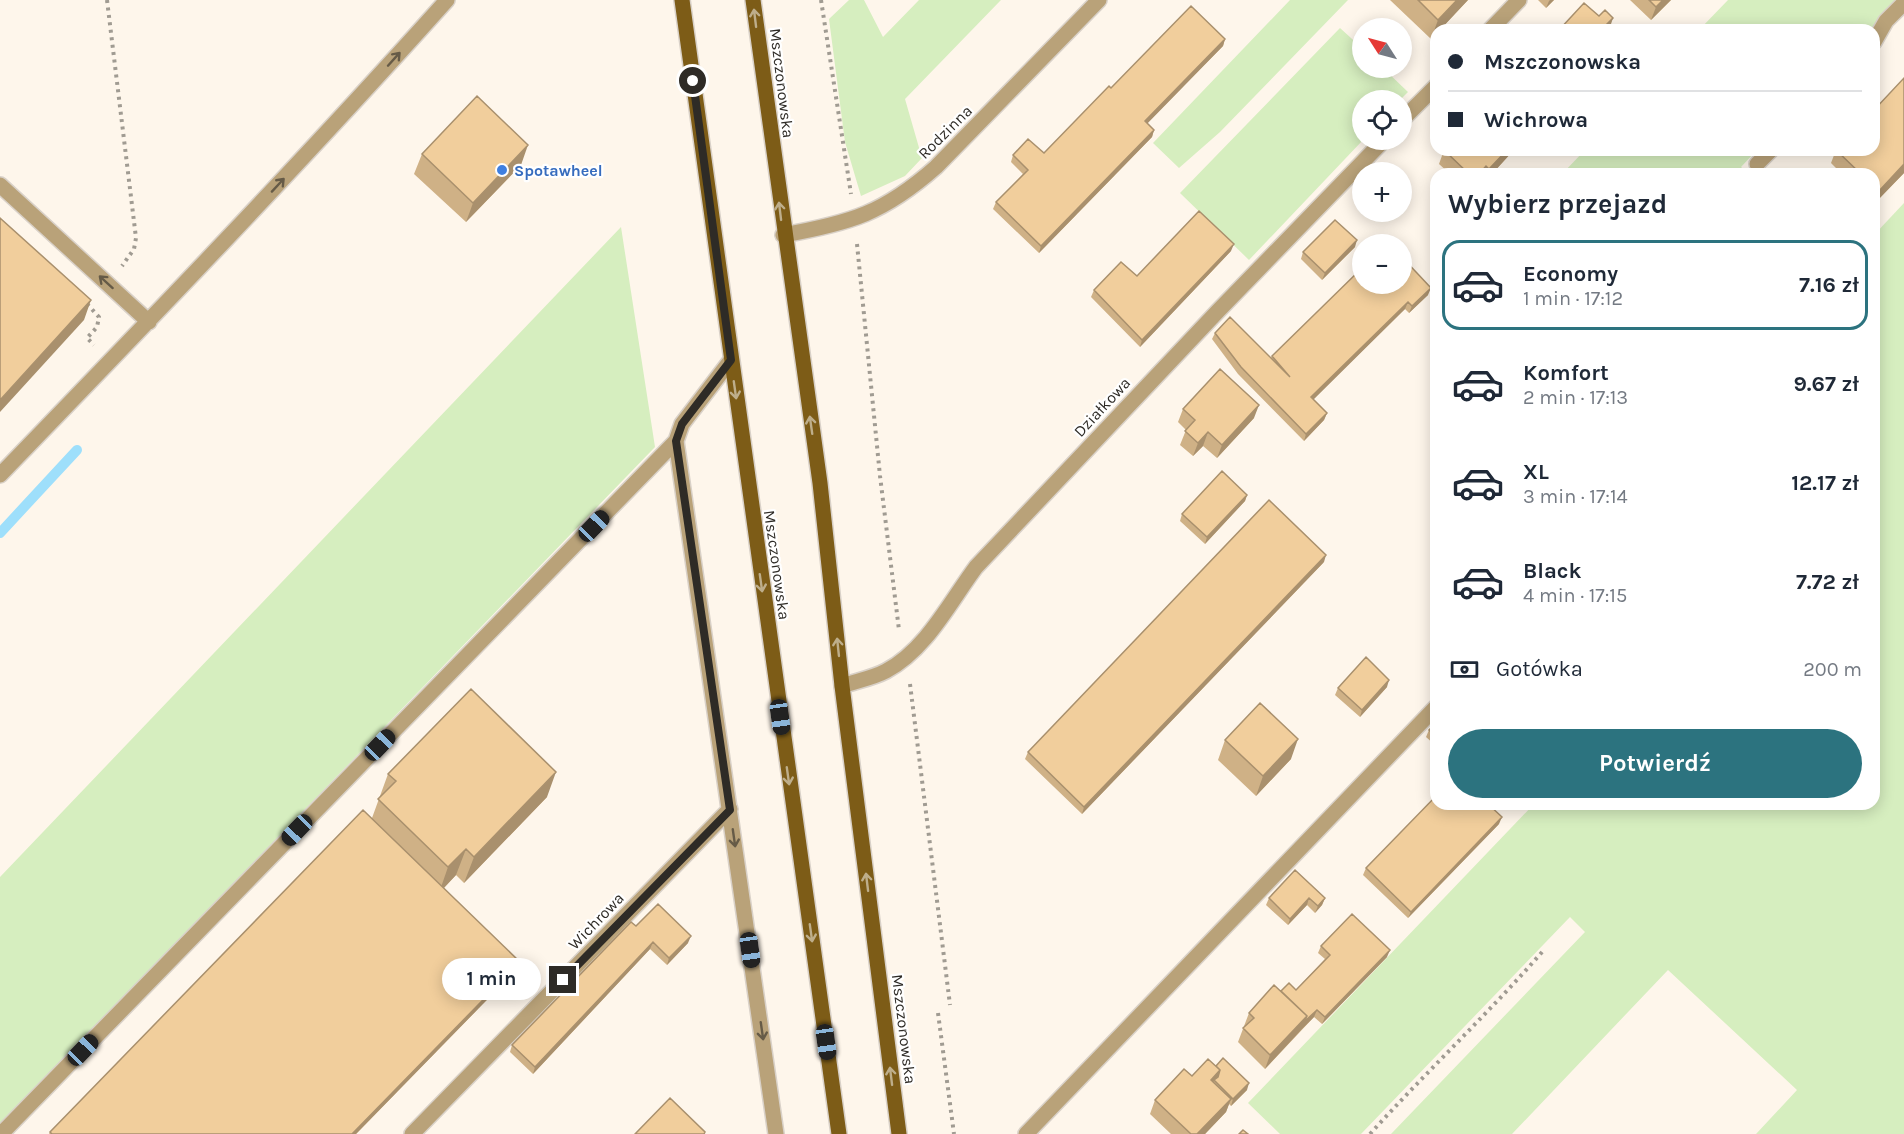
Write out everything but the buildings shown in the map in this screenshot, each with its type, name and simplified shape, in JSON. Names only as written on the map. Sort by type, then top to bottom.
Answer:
[{"type":"main road","name":"Mszczonowska","points":[[681,0],[839,1134]]},
{"type":"main road","name":"Mszczonowska","points":[[753,0],[783,235],[820,483],[842,686],[899,1134]]},
{"type":"street","points":[[0,475],[238,228],[447,0]]},
{"type":"street","name":"Rodzinna","points":[[783,235],[832,226],[891,204],[927,175],[1099,0]]},
{"type":"street","points":[[1496,24],[1519,0]]},
{"type":"street","points":[[1880,32],[1886,21],[1904,3]]},
{"type":"street","points":[[1412,111],[1430,92]]},
{"type":"street","name":"Działkowa","points":[[842,686],[885,672],[906,658],[951,604],[976,567],[1218,310],[1374,150]]},
{"type":"street","points":[[1757,164],[1765,156]]},
{"type":"street","points":[[0,185],[149,322]]},
{"type":"street","points":[[1,1134],[676,441],[682,424],[731,360]]},
{"type":"street","points":[[676,441],[776,1134]]},
{"type":"street","points":[[1026,1134],[1430,713]]},
{"type":"street","name":"Wichrowa","points":[[412,1134],[730,810]]},
{"type":"path","points":[[87,304],[128,258],[136,238],[107,0]]},
{"type":"path","points":[[821,0],[855,219],[880,476],[901,640],[906,658],[950,1005]]},
{"type":"path","points":[[78,296],[99,317],[97,327],[87,338],[111,360]]},
{"type":"path","points":[[1370,1134],[1415,1084],[1502,998],[1543,951]]},
{"type":"path","points":[[938,1013],[954,1134]]},
{"type":"green space","points":[[849,0],[864,0],[883,37],[919,0],[1001,0],[905,99],[922,158],[905,176],[861,196],[845,142],[829,19]]},
{"type":"green space","points":[[1290,0],[1348,0],[1220,132],[1179,168],[1153,143]]},
{"type":"green space","points":[[1728,0],[1900,0],[1877,24],[1705,24]]},
{"type":"green space","points":[[1340,28],[1352,39],[1352,78],[1393,78],[1406,90],[1352,90],[1354,150],[1249,260],[1180,193]]},
{"type":"green space","points":[[1579,156],[1751,156],[1742,168],[1568,168]]},
{"type":"green space","points":[[1904,203],[1904,1134],[1756,1134],[1797,1090],[1668,970],[1512,1134],[1391,1134],[1585,932],[1570,917],[1361,1134],[1280,1134],[1248,1103],[1528,810],[1880,810],[1880,229]]},
{"type":"green space","points":[[621,227],[655,447],[0,1125],[0,877]]},
{"type":"waterway","points":[[0,533],[77,450]]},
{"type":"place","name":"Spotawheel","points":[[502,170]]},
{"type":"route","points":[[563,980],[730,810],[676,441],[682,424],[731,360],[693,81]]}]
